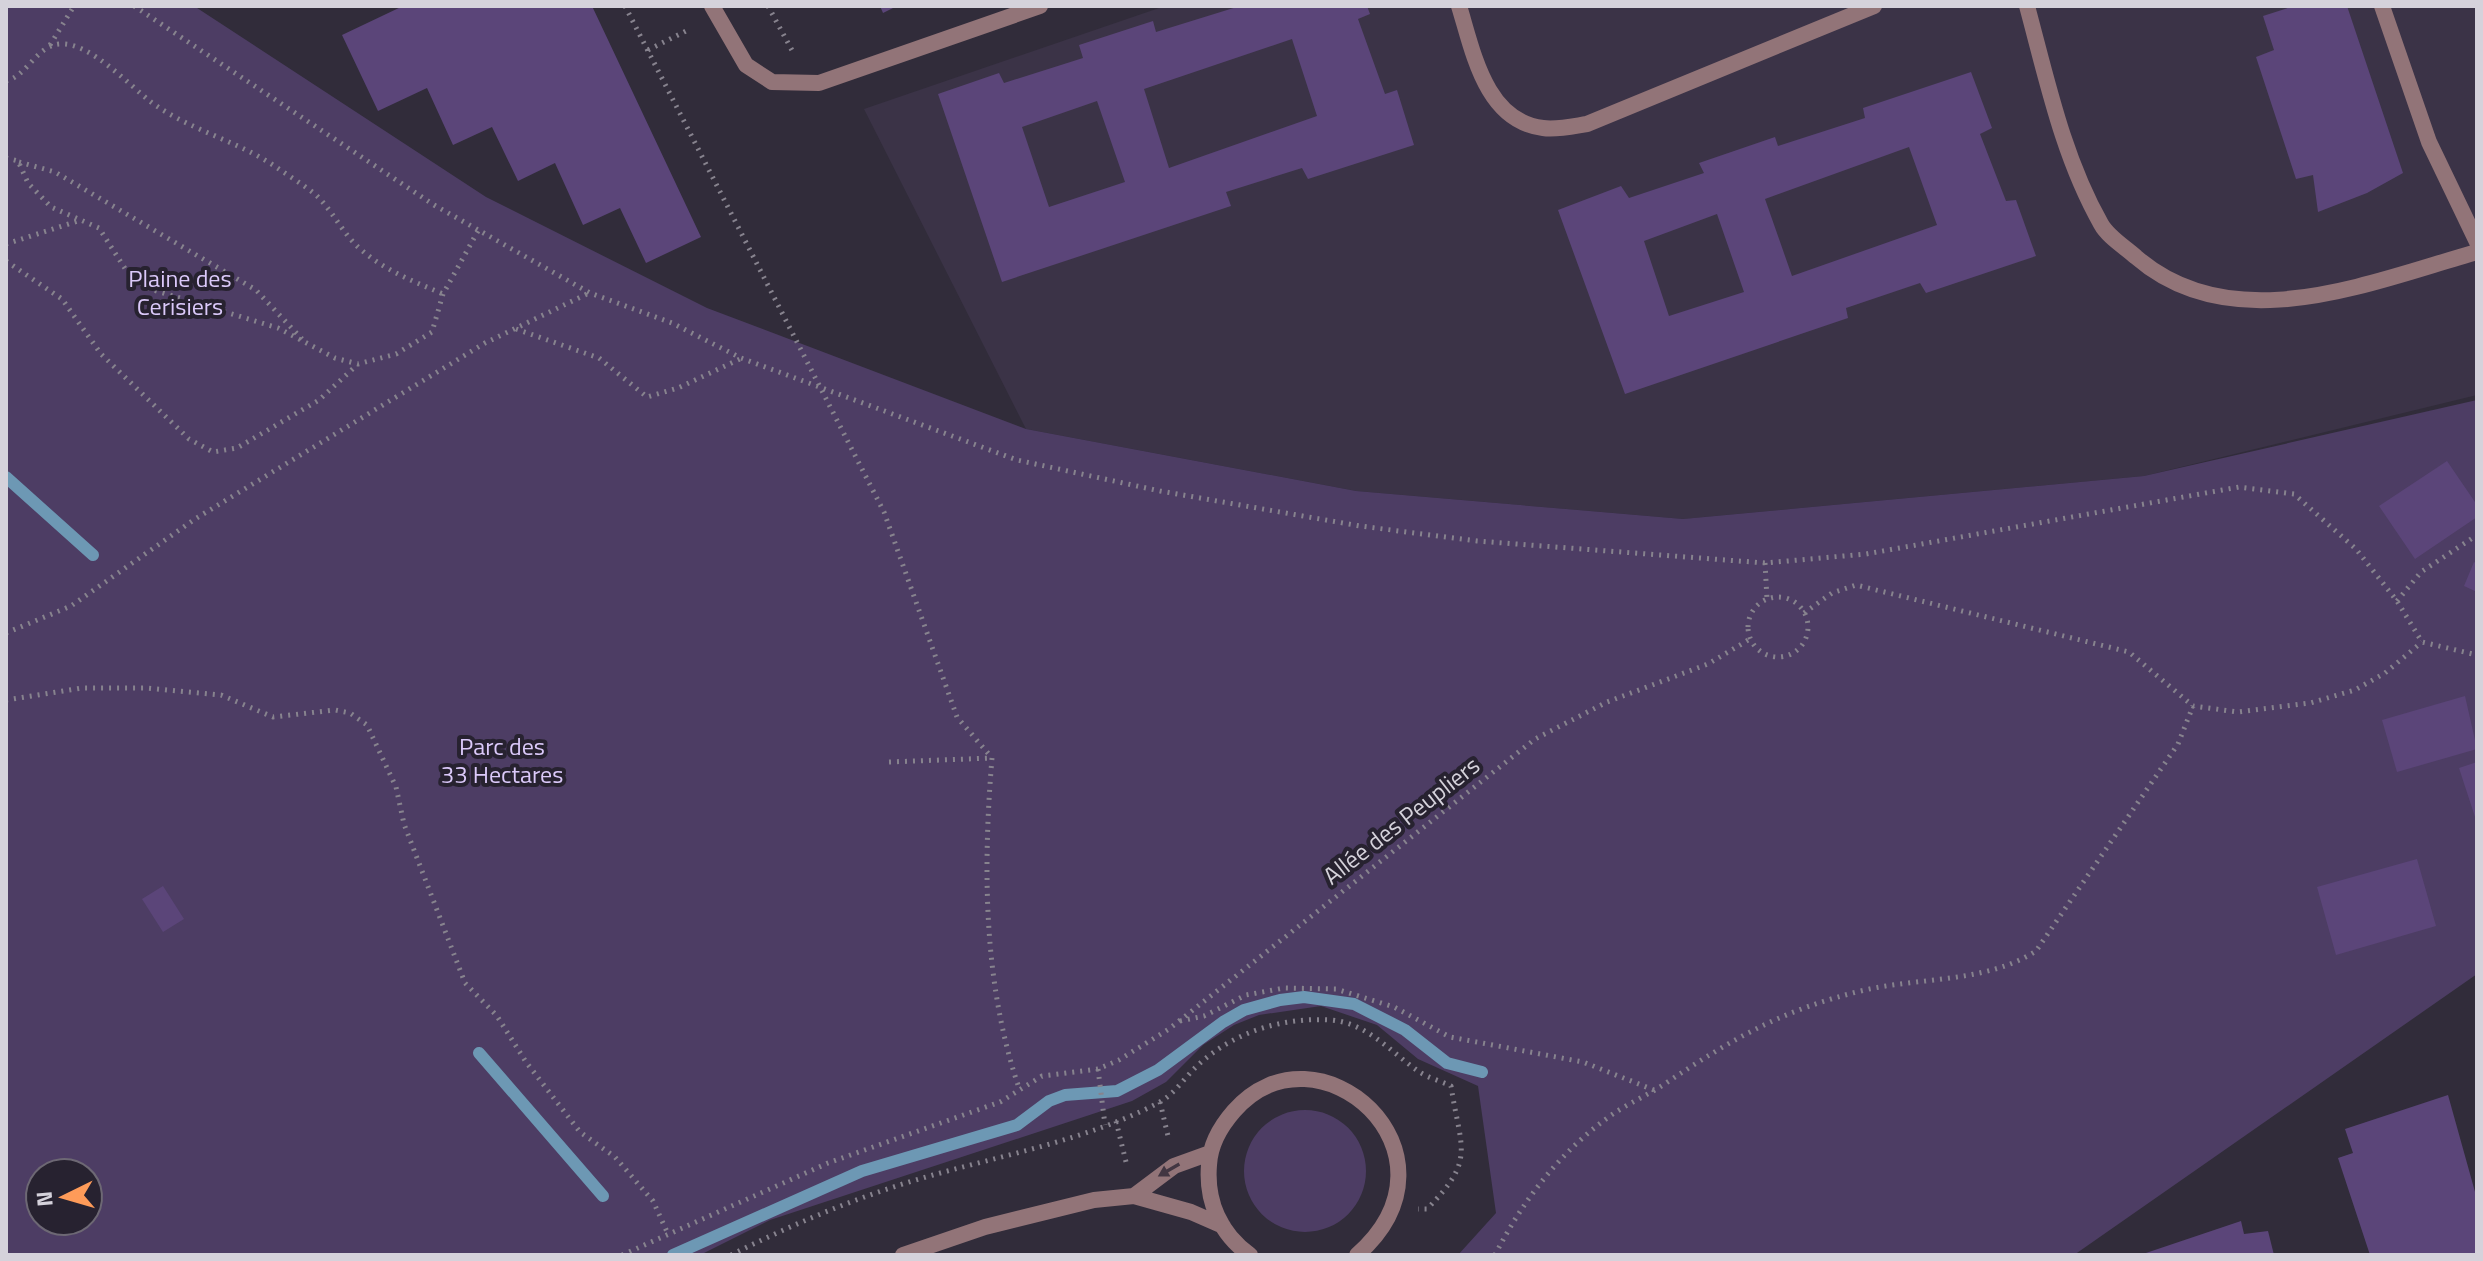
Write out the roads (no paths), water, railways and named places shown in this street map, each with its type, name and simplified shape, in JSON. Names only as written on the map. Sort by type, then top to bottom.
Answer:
[{"type":"street","points":[[712,6],[746,65],[772,82],[819,83],[1040,6]]},
{"type":"street","points":[[1459,6],[1481,77],[1489,89],[1504,111],[1542,128],[1587,124],[1874,6]]},
{"type":"street","points":[[2027,6],[2069,156],[2102,227],[2157,275],[2198,292],[2246,302],[2332,293],[2477,252]]},
{"type":"street","points":[[2382,6],[2429,142],[2477,242]]},
{"type":"street","points":[[1250,1255],[1223,1226],[1207,1184],[1210,1153],[1222,1124],[1243,1101],[1270,1085],[1301,1080],[1332,1084],[1360,1098],[1382,1120],[1395,1148],[1399,1179],[1393,1210],[1377,1237],[1357,1255]]},
{"type":"street","points":[[1134,1196],[1160,1174],[1193,1157],[1210,1153]]},
{"type":"street","points":[[903,1255],[985,1227],[1094,1200],[1134,1196],[1191,1212],[1223,1226]]},
{"type":"waterway","points":[[6,477],[93,555]]},
{"type":"waterway","points":[[673,1255],[862,1171],[1017,1125],[1049,1101],[1065,1095],[1117,1091],[1158,1070],[1244,1010],[1280,1000],[1304,997],[1354,1004],[1405,1030],[1447,1063],[1482,1072]]},
{"type":"waterway","points":[[479,1053],[603,1196]]},
{"type":"park label","name":"Plaine des Cerisiers","points":[[180,292]]},
{"type":"park label","name":"Parc des 33 Hectares","points":[[502,760]]}]
